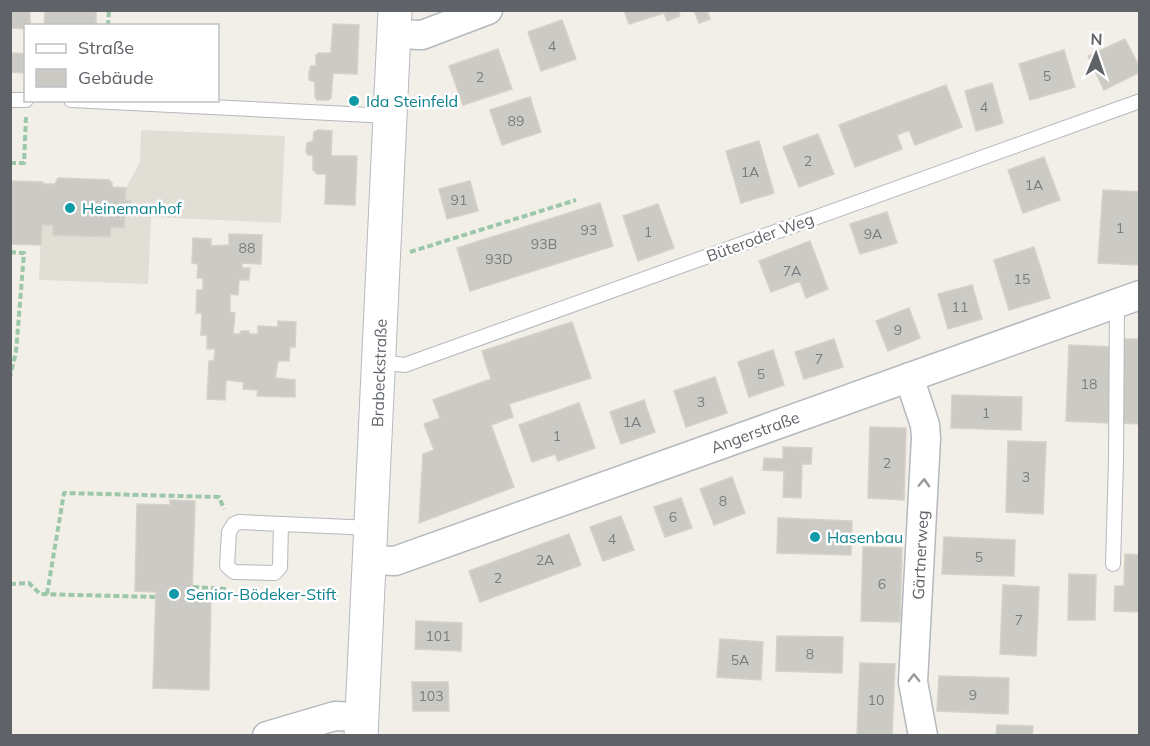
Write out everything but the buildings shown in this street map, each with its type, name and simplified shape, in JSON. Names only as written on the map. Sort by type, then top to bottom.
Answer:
[{"type":"main road","name":"Brabeckstraße","points":[[362,726],[395,22]]},
{"type":"street","points":[[395,22],[422,35],[488,10]]},
{"type":"street","name":"Angerstraße","points":[[369,560],[395,561],[1128,299]]},
{"type":"street","name":"Gärtnerweg","points":[[909,377],[925,425],[926,438],[913,682],[923,735]]},
{"type":"street","points":[[267,735],[335,716],[362,726]]},
{"type":"lane","points":[[10,100],[26,106]]},
{"type":"lane","name":"Büteroder Weg","points":[[379,362],[405,364],[413,362],[1140,101]]},
{"type":"lane","points":[[111,102],[390,116]]},
{"type":"lane","points":[[1113,564],[1116,461],[1128,299]]},
{"type":"lane","points":[[281,524],[280,567],[275,573],[234,572],[229,569],[227,566],[230,527],[238,522],[372,528]]},
{"type":"path","points":[[283,10],[310,10]]},
{"type":"path","points":[[10,163],[24,163],[26,106]]},
{"type":"path","points":[[383,260],[576,200]]},
{"type":"path","points":[[10,252],[24,253],[16,352],[10,377]]},
{"type":"path","points":[[47,594],[64,492],[219,497],[230,527]]},
{"type":"path","points":[[10,584],[29,584],[40,594],[155,597]]},
{"type":"shaded area","points":[[141,130],[285,136],[281,223],[151,217],[148,284],[39,280],[43,184],[55,184],[58,178],[109,180],[112,187],[126,188],[140,162]]},
{"type":"place","name":"Ida Steinfeld","points":[[354,101]]},
{"type":"place","name":"Heinemanhof","points":[[70,208]]},
{"type":"place","name":"Hasenbau","points":[[815,537]]},
{"type":"place","name":"Senior-Bödeker-Stift","points":[[174,594]]}]
